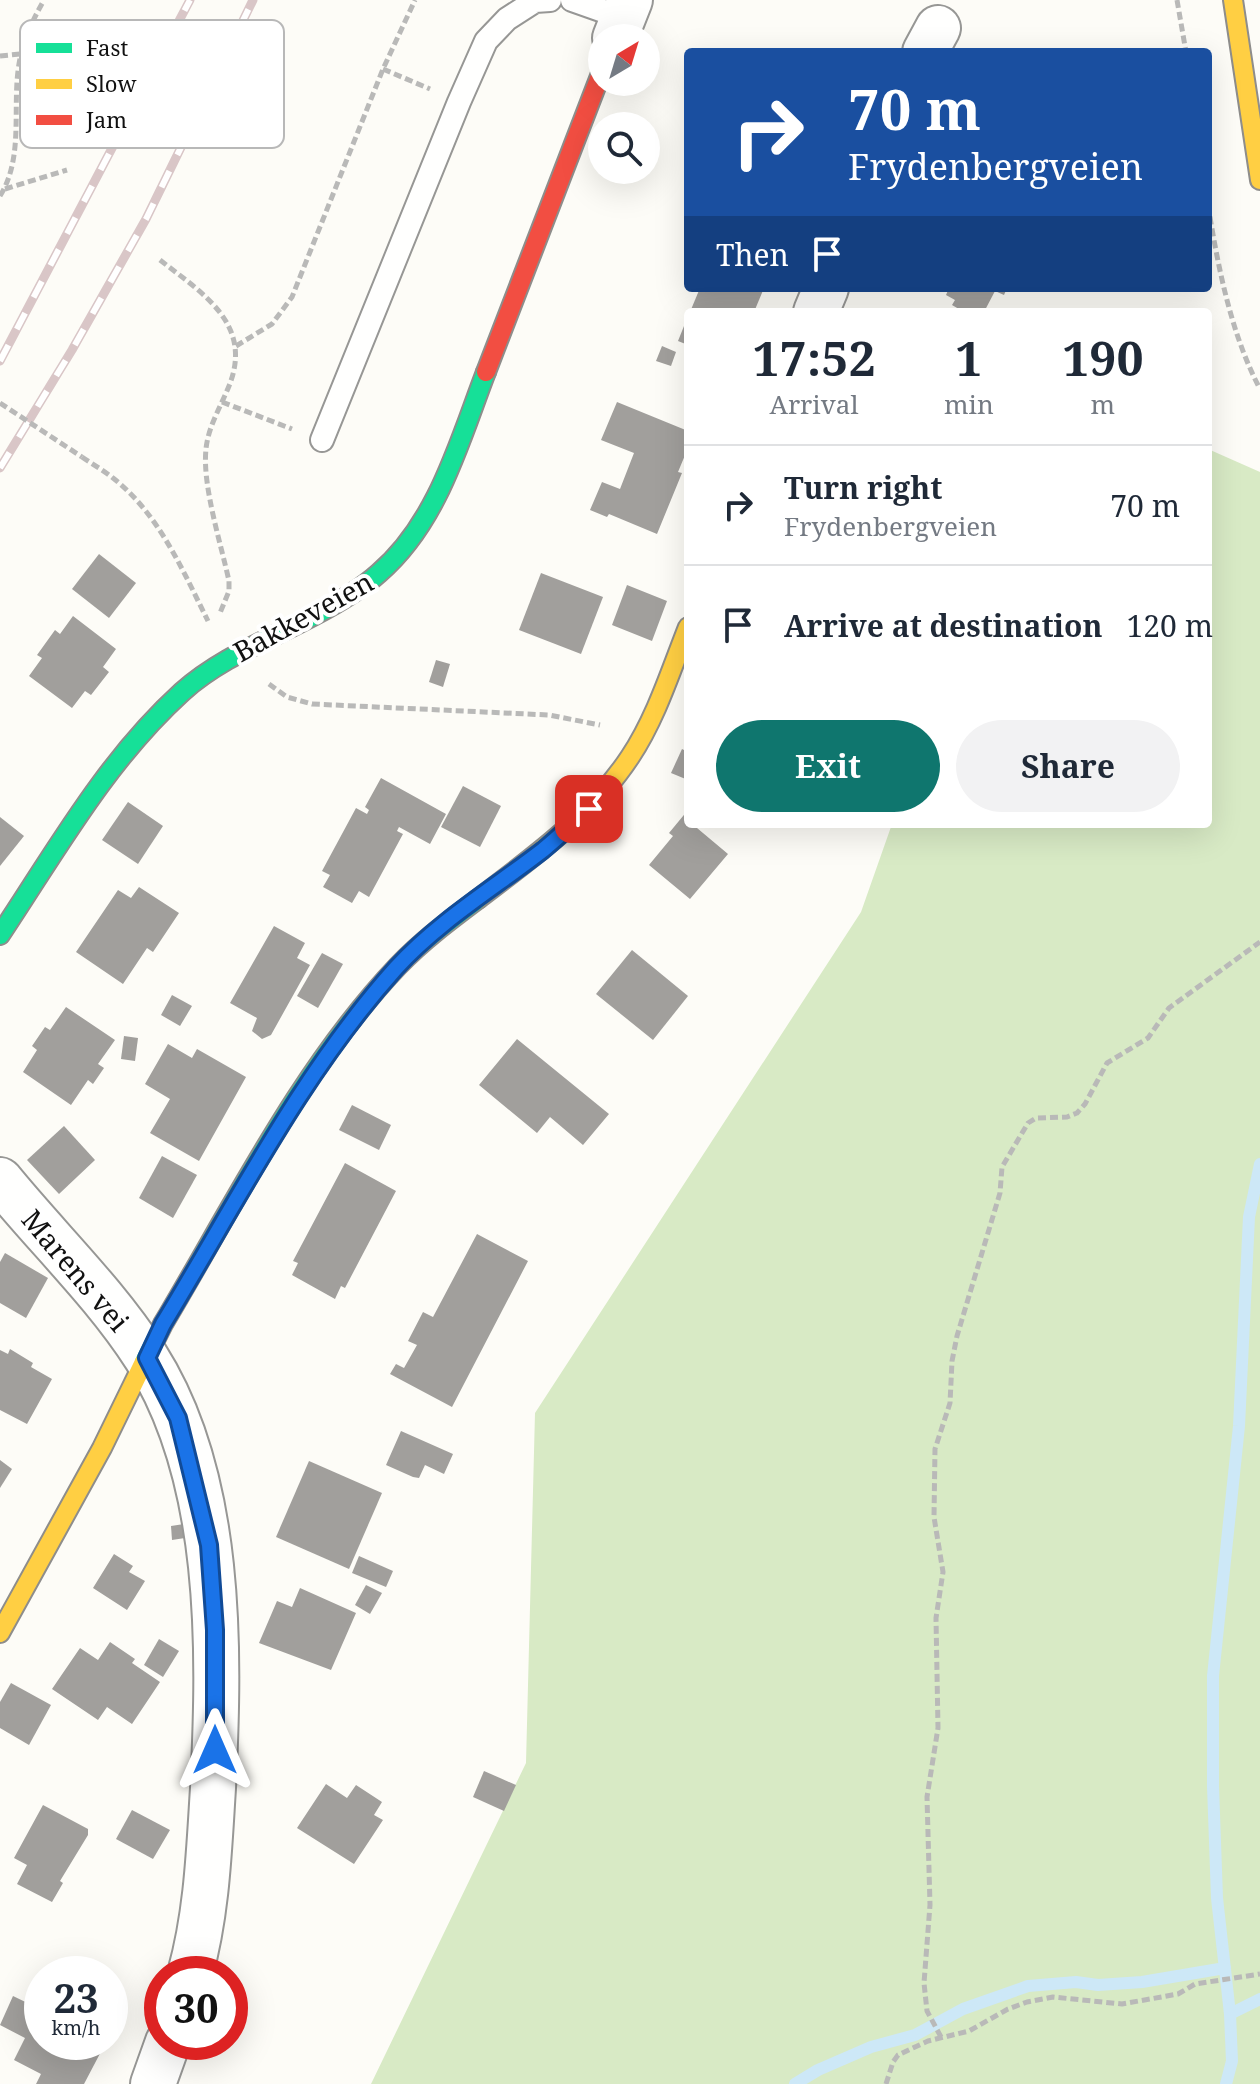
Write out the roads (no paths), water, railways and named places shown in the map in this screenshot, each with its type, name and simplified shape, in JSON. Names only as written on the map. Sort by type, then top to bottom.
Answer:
[{"type":"street","points":[[1233,0],[1260,180]]},
{"type":"street","name":"Bakkeveien","points":[[0,935],[110,771],[148,725],[183,691],[225,659],[321,612],[365,585],[397,558],[425,522],[447,474],[592,96]]},
{"type":"street","points":[[0,1633],[102,1448],[163,1324],[300,1093],[355,1017],[398,966],[433,933],[544,849],[589,809],[618,775],[643,732],[684,636]]},
{"type":"street","name":"Marens vei","points":[[0,1180],[117,1316],[147,1358],[178,1418],[209,1545],[215,1630],[215,1750],[208,1873],[195,1956]]},
{"type":"street","points":[[153,2084],[162,2060]]},
{"type":"lane","points":[[322,440],[486,41],[507,19],[535,1],[550,0]]},
{"type":"lane","points":[[572,0],[622,19]]},
{"type":"waterway","points":[[1226,2084],[1232,2061],[1217,1898],[1213,1676],[1239,1426],[1249,1217],[1260,1164]]},
{"type":"waterway","points":[[795,2084],[818,2070],[871,2047],[915,2035],[963,2009],[1028,1986],[1142,1982],[1225,1968]]},
{"type":"waterway","points":[[1230,2014],[1260,1999]]},
{"type":"railway","points":[[179,20],[190,0]]},
{"type":"railway","points":[[243,20],[253,0]]},
{"type":"railway","points":[[0,361],[112,148]]},
{"type":"railway","points":[[0,468],[72,350],[146,219],[181,148]]}]
